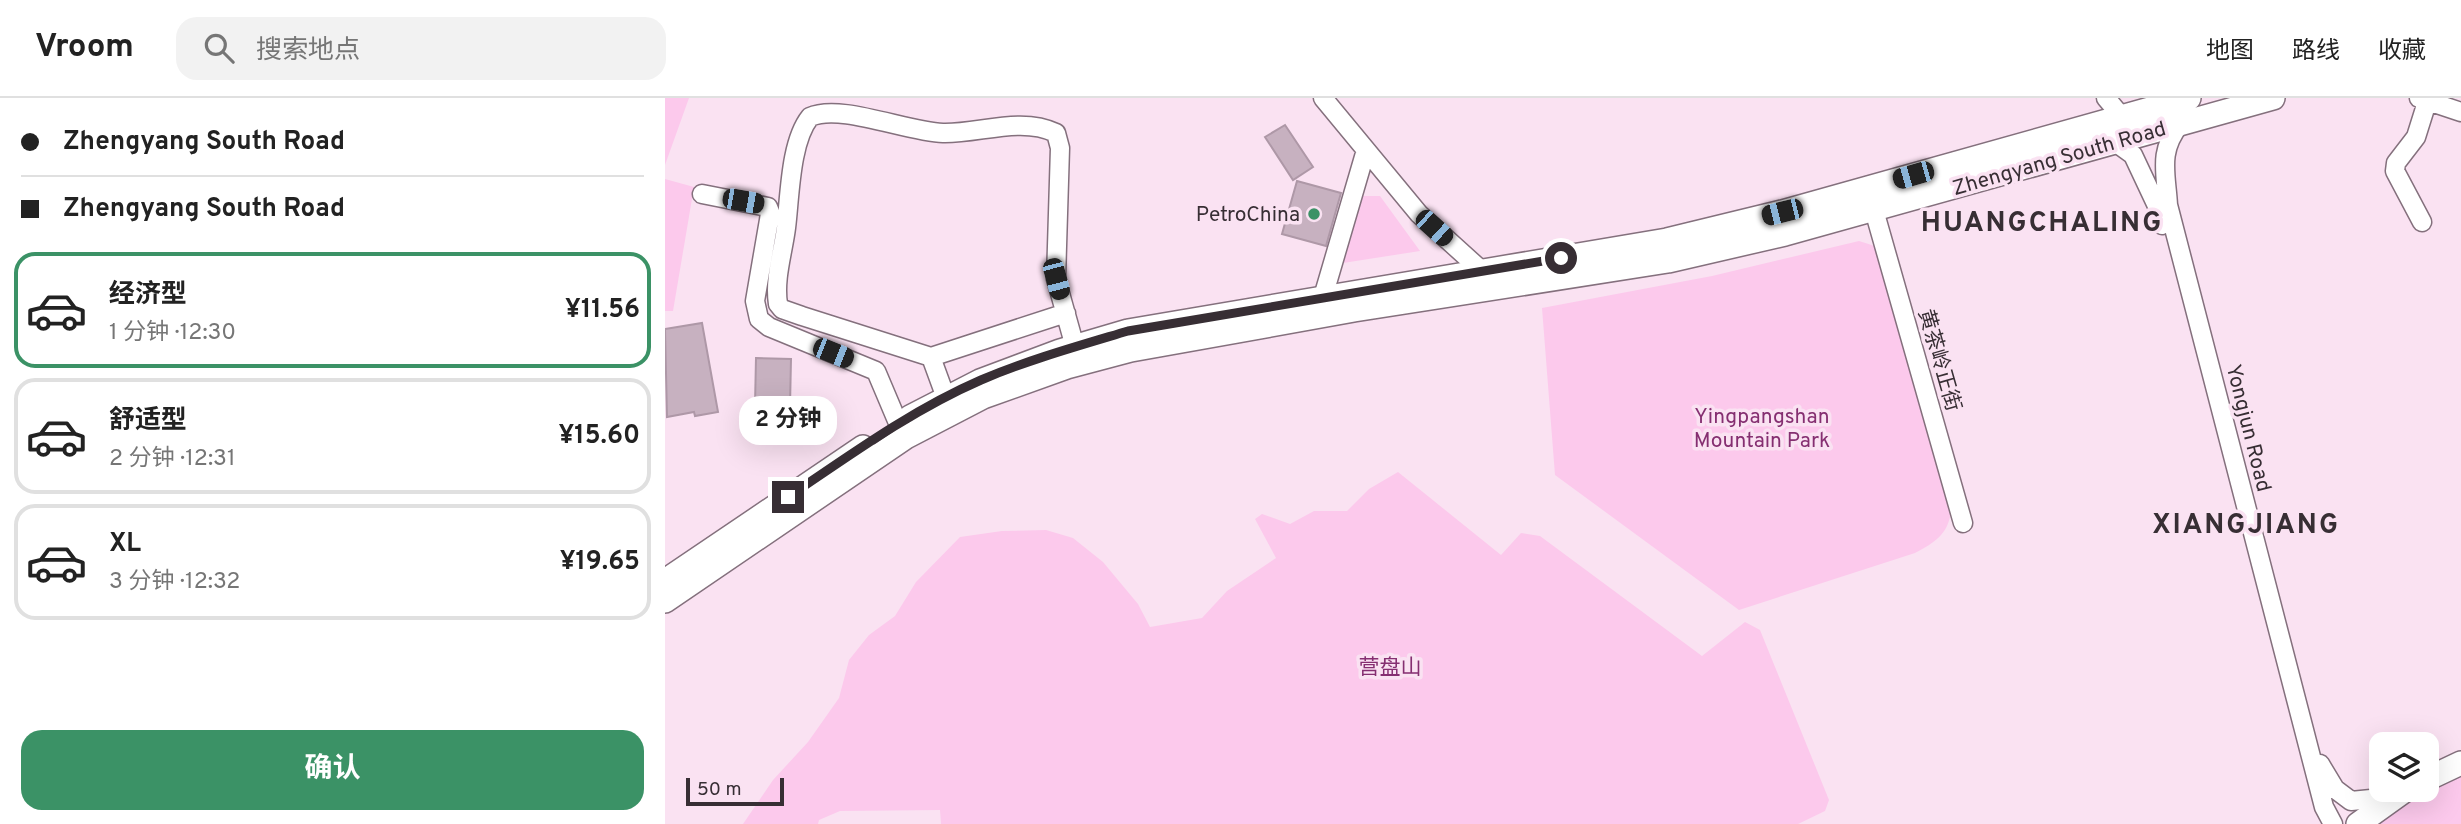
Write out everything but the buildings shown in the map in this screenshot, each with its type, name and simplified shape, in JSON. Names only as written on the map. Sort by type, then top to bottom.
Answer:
[{"type":"main road","name":"Zhengyang South Road","points":[[665,581],[898,423],[980,381],[1075,347],[1128,331],[1667,240],[1795,208],[2189,98]]},
{"type":"main road","name":"Zhengyang South Road","points":[[665,601],[906,437],[983,397],[1067,367],[1131,350],[1668,261],[1785,234],[2273,98]]},
{"type":"main road","points":[[2439,759],[2461,749]]},
{"type":"main road","points":[[2439,773],[2461,763]]},
{"type":"main road","points":[[2339,824],[2369,801]]},
{"type":"main road","points":[[2358,824],[2389,802]]},
{"type":"street","points":[[1323,98],[1419,214],[1482,271]]},
{"type":"street","points":[[2106,98],[2122,117]]},
{"type":"street","points":[[2422,222],[2395,171],[2396,163],[2416,137],[2423,100],[2461,112]]},
{"type":"street","points":[[1066,313],[931,357],[782,309],[778,303],[779,269],[794,165],[801,132],[810,117],[817,113],[844,114],[943,133],[1026,126],[1056,133],[1060,148],[1056,279],[1066,313],[1075,347]]},
{"type":"street","name":"Yongjun Road","points":[[2180,124],[2168,139],[2164,156],[2168,205],[2324,807],[2333,824]]},
{"type":"street","name":"Yongjun Road","points":[[2115,142],[2133,155],[2157,206],[2316,811],[2322,824]]},
{"type":"street","points":[[1322,297],[1366,150]]},
{"type":"street","points":[[702,194],[768,207],[769,220],[755,301],[758,319],[769,327],[876,371],[898,423]]},
{"type":"street","name":"黄茶岭正街","points":[[1874,210],[1963,523]]},
{"type":"street","points":[[931,357],[946,398]]},
{"type":"street","points":[[2305,735],[2328,781],[2335,789],[2351,801],[2369,796]]},
{"type":"green space","points":[[665,98],[689,98],[665,165]]},
{"type":"green space","points":[[665,179],[694,187],[673,311],[665,311]]},
{"type":"green space","points":[[1362,196],[1380,196],[1420,251],[1343,263]]},
{"type":"green space","name":"Yingpangshan Mountain Park","points":[[1859,241],[1878,247],[1951,506],[1948,523],[1936,540],[1915,553],[1739,610],[1555,475],[1542,308],[1712,276]]},
{"type":"green space","name":"营盘山","points":[[1398,472],[1501,555],[1521,533],[1540,536],[1702,656],[1745,622],[1760,630],[1829,800],[1825,811],[1798,824],[941,824],[940,810],[840,811],[819,820],[818,824],[743,824],[773,780],[808,742],[839,698],[849,660],[869,635],[895,616],[916,582],[960,537],[1002,531],[1046,530],[1073,538],[1103,562],[1138,604],[1150,627],[1202,618],[1227,591],[1276,558],[1255,519],[1262,514],[1290,524],[1314,511],[1347,511],[1369,489]]},
{"type":"green space","points":[[2461,774],[2461,824],[2370,824],[2405,802],[2439,802],[2439,785]]},
{"type":"place","name":"PetroChina","points":[[1314,214]]},
{"type":"district","name":"HUANGCHALING","points":[[2042,221]]},
{"type":"district","name":"XIANGJIANG","points":[[2246,523]]},
{"type":"route","points":[[788,497],[898,423],[980,381],[1060,351],[1128,331],[1561,258]]}]
